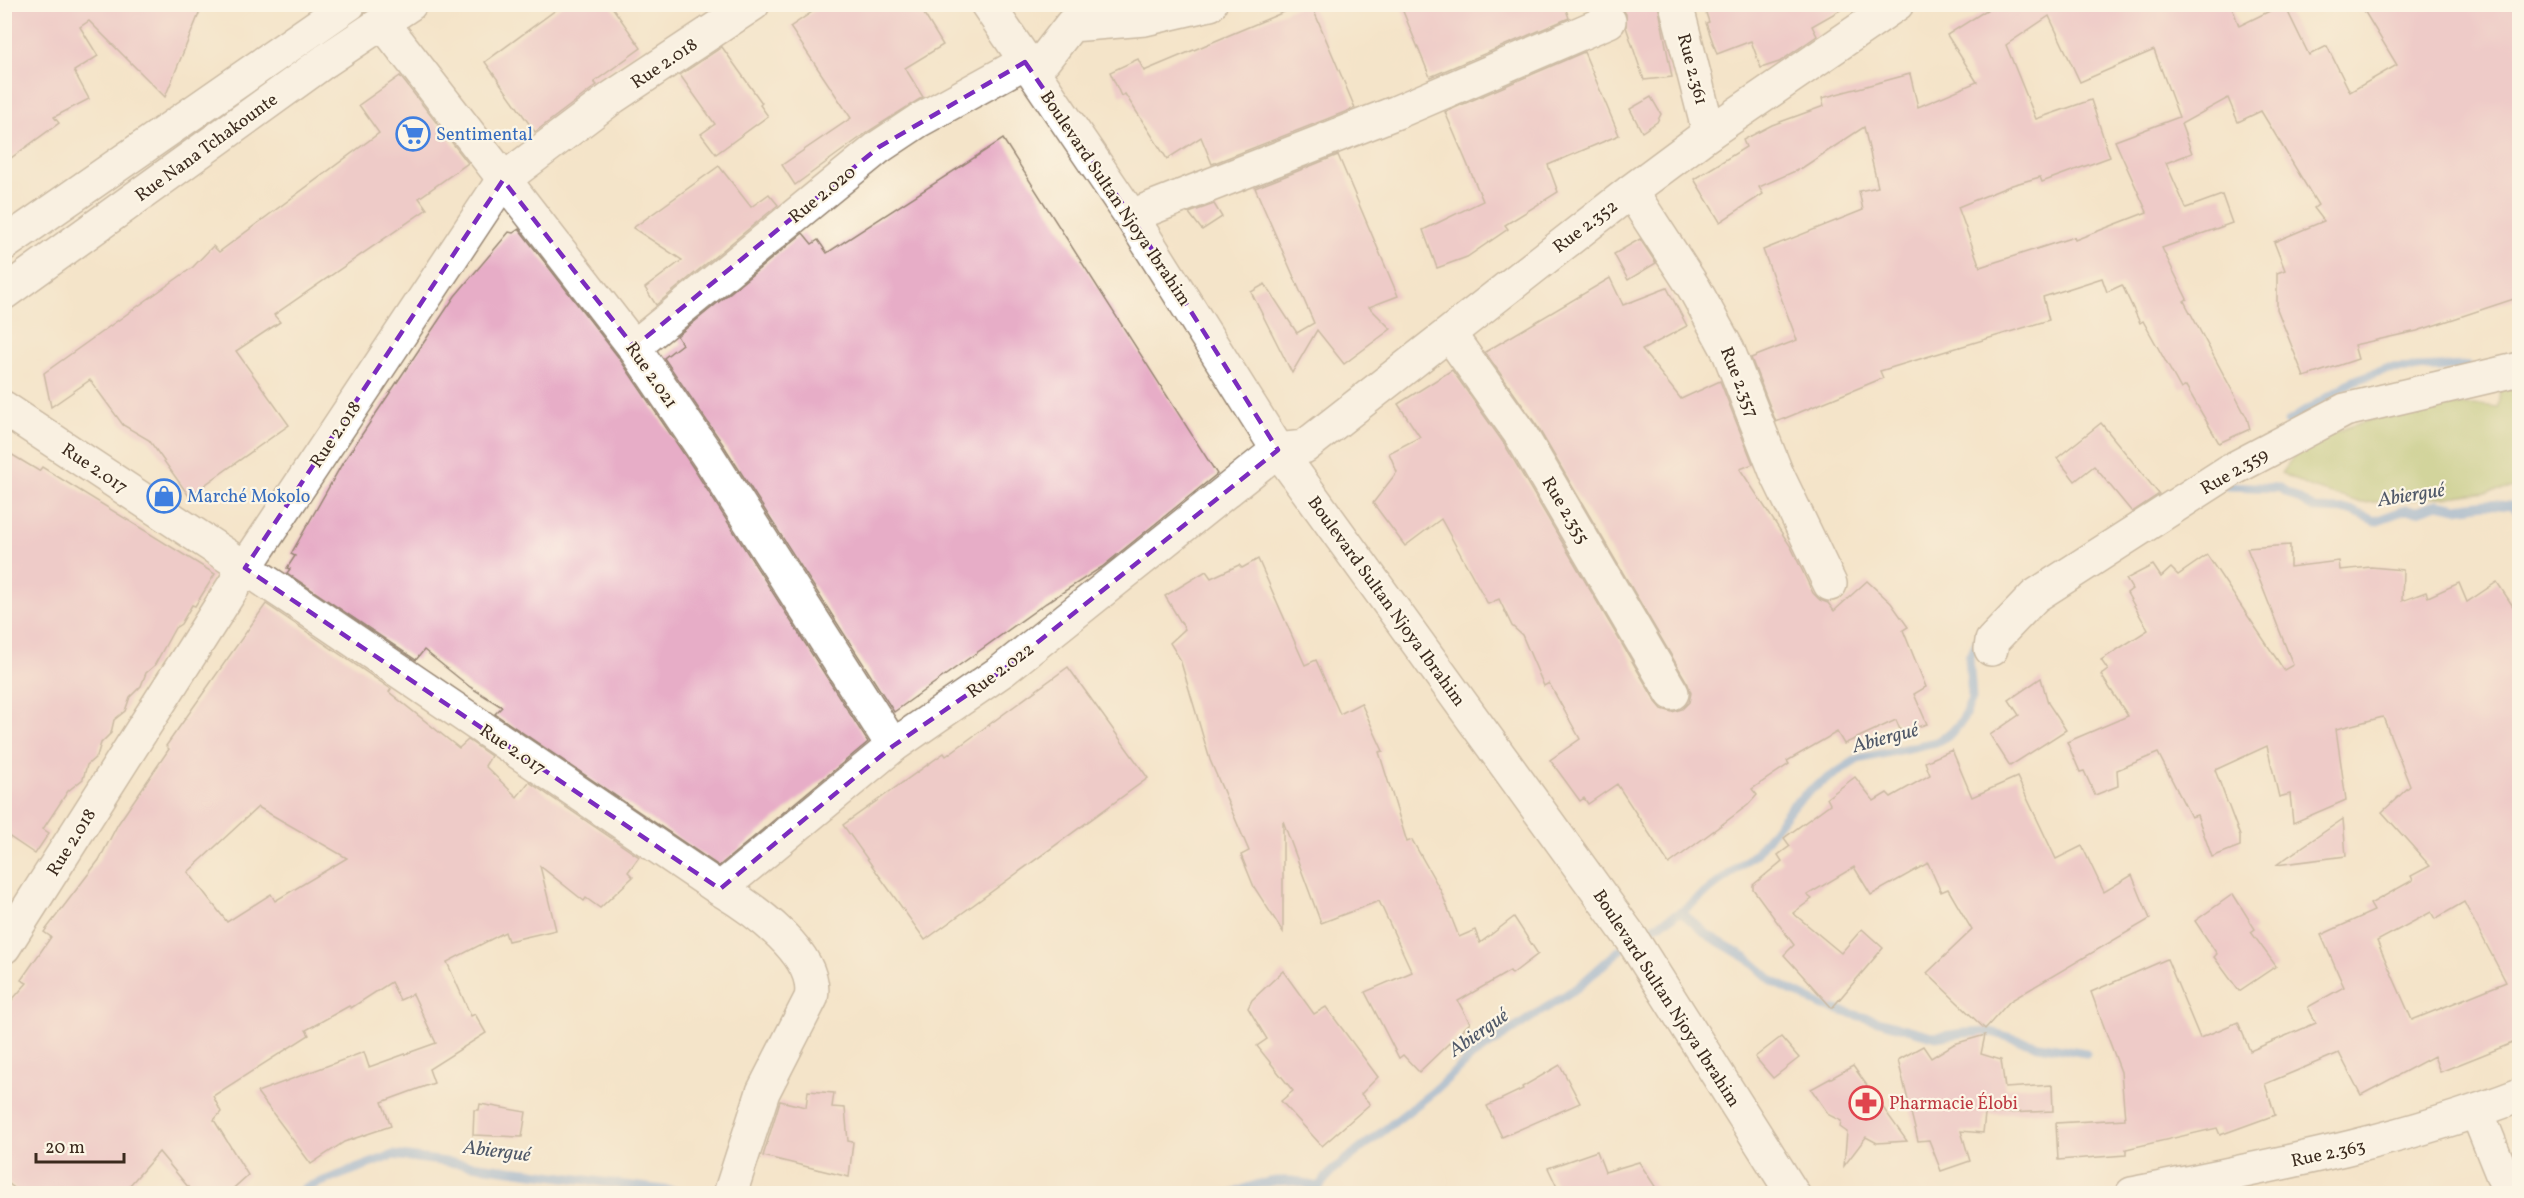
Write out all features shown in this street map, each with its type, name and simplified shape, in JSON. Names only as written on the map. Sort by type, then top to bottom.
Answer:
[{"type":"street","name":"Rue Nana Tchakounte","points":[[4,244],[349,4]]},
{"type":"street","name":"Rue Nana Tchakounte","points":[[4,293],[325,61],[410,4]]},
{"type":"street","name":"Rue 2.018","points":[[4,947],[245,568],[503,180],[613,97],[753,4]]},
{"type":"street","name":"Boulevard Sultan Njoya Ibrahim","points":[[987,4],[1131,216],[1278,450],[1632,939],[1793,1194]]},
{"type":"street","name":"Rue 2.020","points":[[633,347],[879,147],[918,121],[1025,62],[1044,60],[1071,25],[1145,19],[1210,4]]},
{"type":"street","name":"Rue 2.361","points":[[1676,4],[1709,133]]},
{"type":"street","name":"Rue 2.352","points":[[1278,450],[1304,447],[1450,335],[1525,272],[1631,191],[1709,133],[1897,4]]},
{"type":"street","points":[[1131,216],[1397,112],[1609,21]]},
{"type":"street","name":"Rue 2.021","points":[[383,22],[633,347],[708,456],[893,746]]},
{"type":"street","points":[[308,33],[325,61]]},
{"type":"street","name":"Rue 2.357","points":[[1631,191],[1694,288],[1728,350],[1776,472],[1830,584]]},
{"type":"street","name":"Rue 2.355","points":[[1450,335],[1521,435],[1672,693]]},
{"type":"street","name":"Rue 2.359","points":[[1991,649],[1992,641],[2036,596],[2231,470],[2334,415],[2345,410],[2520,369]]},
{"type":"street","name":"Rue 2.017","points":[[4,408],[720,889],[751,907],[772,926],[800,957],[814,986],[811,998],[763,1092],[732,1189]]},
{"type":"street","name":"Rue 2.022","points":[[720,889],[893,746],[1003,670],[1278,450]]},
{"type":"street","name":"Rue 2.363","points":[[2132,1194],[2366,1146],[2477,1112],[2520,1095]]},
{"type":"street","points":[[2477,1112],[2510,1194]]},
{"type":"highlighted area","points":[[1025,62],[1131,216],[1278,450],[1003,670],[893,746],[720,889],[245,568],[503,180],[634,347],[879,147]]},
{"type":"green space","points":[[2519,385],[2519,492],[2516,488],[2457,496],[2362,503],[2312,488],[2281,473],[2299,452],[2342,430],[2368,421],[2422,409],[2475,405],[2498,407],[2500,390]]},
{"type":"building","points":[[4,4],[203,4],[165,97],[89,21],[80,27],[98,56],[74,71],[89,99],[54,117],[59,123],[4,163]]},
{"type":"building","points":[[564,4],[610,4],[641,48],[594,82],[597,85],[535,132],[485,62]]},
{"type":"building","points":[[824,4],[918,4],[943,45],[905,68],[923,97],[869,131],[795,185],[782,165],[851,118],[790,27]]},
{"type":"building","points":[[1303,4],[1311,4],[1355,108],[1212,164],[1201,137],[1167,159],[1125,94],[1121,96],[1110,72],[1138,59],[1144,71]]},
{"type":"building","points":[[1400,4],[1564,4],[1569,18],[1430,77]]},
{"type":"building","points":[[1619,4],[1658,4],[1672,77],[1644,80],[1626,27],[1626,14]]},
{"type":"building","points":[[1703,4],[1851,4],[1812,26],[1817,36],[1779,62],[1761,68],[1751,41],[1717,54],[1706,23],[1709,22]]},
{"type":"building","points":[[1996,4],[2231,4],[2239,26],[2284,4],[2309,55],[2327,46],[2350,92],[2397,65],[2360,4],[2520,4],[2520,297],[2417,331],[2354,345],[2358,359],[2304,377],[2277,309],[2277,273],[2285,270],[2274,242],[2324,221],[2314,208],[2318,205],[2261,111],[2238,122],[2228,98],[2181,124],[2192,153],[2166,163],[2186,208],[2222,195],[2232,223],[2162,248],[2187,299],[2184,301],[2247,418],[2250,429],[2219,443],[2186,386],[2181,389],[2143,321],[2140,323],[2122,285],[2107,292],[2102,278],[2043,297],[2049,320],[1880,371],[1883,378],[1776,422],[1751,358],[1797,340],[1763,250],[1863,210],[1859,191],[1878,187],[1864,127],[1802,168],[1759,187],[1763,194],[1720,222],[1694,179],[1746,147],[1743,140],[1772,125],[1824,106],[1822,98],[1910,74],[1918,107],[1977,82],[1947,35]],"holes":[[[2049,16],[2080,82],[2154,50],[2179,117],[2115,141],[2147,212],[2075,240],[2074,237],[1980,267],[1958,207],[2012,185],[2040,177],[2042,182],[2110,157],[2091,100],[2036,119],[2006,45]]]},
{"type":"building","points":[[722,47],[762,103],[760,105],[768,116],[716,154],[701,134],[715,124],[680,75]]},
{"type":"building","points":[[1584,52],[1619,135],[1548,165],[1558,192],[1505,225],[1508,229],[1467,257],[1437,268],[1423,230],[1483,201],[1445,112]]},
{"type":"building","points":[[400,76],[468,163],[419,198],[427,209],[274,315],[280,322],[236,351],[289,425],[189,496],[149,440],[123,425],[90,380],[51,407],[44,373],[193,267],[213,246],[219,252],[379,133],[359,105]]},
{"type":"building","points":[[1651,97],[1661,114],[1657,122],[1642,132],[1630,109]]},
{"type":"building","points":[[1003,139],[1217,474],[1102,567],[1046,603],[894,712],[724,446],[664,358],[682,344],[677,336],[803,233],[812,244],[818,240],[827,253]]},
{"type":"building","points":[[1338,155],[1398,296],[1369,307],[1391,329],[1344,364],[1317,330],[1292,373],[1251,292],[1265,284],[1297,333],[1314,323],[1255,188]]},
{"type":"building","points":[[719,166],[751,207],[769,194],[778,205],[656,305],[645,288],[682,260],[633,228]]},
{"type":"building","points":[[1214,204],[1222,217],[1202,230],[1189,213]]},
{"type":"building","points":[[519,229],[619,358],[692,466],[868,742],[719,866],[495,714],[502,707],[470,687],[424,650],[416,660],[287,573],[290,569],[287,568],[295,556],[291,554],[342,464],[455,296],[509,232],[513,233]]},
{"type":"building","points":[[1640,239],[1656,263],[1628,280],[1614,254]]},
{"type":"building","points":[[1610,278],[1623,305],[1667,288],[1687,326],[1642,350],[1681,399],[1720,381],[1753,464],[1740,469],[1791,547],[1813,593],[1820,600],[1828,603],[1834,611],[1867,581],[1891,603],[1908,627],[1903,630],[1926,687],[1914,694],[1927,724],[1901,732],[1896,720],[1844,744],[1837,732],[1787,761],[1789,764],[1752,789],[1757,795],[1748,805],[1669,864],[1617,784],[1588,804],[1584,798],[1580,801],[1550,760],[1580,739],[1549,683],[1544,686],[1522,635],[1512,626],[1499,599],[1488,604],[1441,519],[1405,546],[1373,503],[1397,472],[1389,453],[1420,437],[1398,404],[1452,370],[1505,445],[1656,702],[1662,709],[1672,712],[1682,709],[1689,702],[1691,693],[1688,684],[1537,426],[1485,352]]},
{"type":"building","points":[[2101,423],[2159,494],[2132,512],[2094,466],[2075,481],[2057,458]]},
{"type":"building","points":[[4,450],[39,471],[42,467],[215,574],[195,606],[192,605],[181,624],[175,628],[154,666],[146,673],[141,686],[130,697],[125,711],[114,720],[111,733],[101,743],[97,756],[87,765],[83,779],[68,791],[43,829],[49,833],[35,854],[4,833]]},
{"type":"building","points":[[2290,545],[2290,567],[2339,561],[2340,570],[2371,567],[2403,570],[2402,601],[2426,592],[2428,597],[2459,583],[2467,602],[2497,582],[2520,617],[2520,1040],[2440,1072],[2434,1056],[2361,1095],[2339,1053],[2265,1084],[2275,1115],[2220,1135],[2217,1128],[2126,1149],[2126,1155],[2058,1160],[2056,1123],[2125,1119],[2121,1072],[2091,992],[2167,959],[2200,1038],[2238,1022],[2250,1051],[2316,1023],[2308,1007],[2344,987],[2321,935],[2374,911],[2370,904],[2413,880],[2411,876],[2430,866],[2382,812],[2410,786],[2383,717],[2336,729],[2346,800],[2293,823],[2290,794],[2279,797],[2267,746],[2215,770],[2240,836],[2240,846],[2212,857],[2197,815],[2191,817],[2158,753],[2117,770],[2118,786],[2095,795],[2084,771],[2080,772],[2067,742],[2128,716],[2101,675],[2108,670],[2101,660],[2148,630],[2127,593],[2132,589],[2126,579],[2153,565],[2161,577],[2171,568],[2178,575],[2207,555],[2284,670],[2293,665],[2247,548]],"holes":[[[2464,902],[2506,982],[2412,1020],[2377,941],[2431,912],[2435,919]]]},
{"type":"building","points":[[1258,559],[1305,665],[1316,660],[1340,714],[1361,703],[1383,751],[1379,752],[1407,842],[1412,840],[1441,891],[1459,937],[1475,930],[1480,943],[1514,917],[1538,954],[1512,974],[1510,971],[1458,1001],[1470,1023],[1419,1072],[1403,1055],[1399,1058],[1365,992],[1412,972],[1379,901],[1321,923],[1283,821],[1283,932],[1254,887],[1241,855],[1249,851],[1210,760],[1180,659],[1170,643],[1185,629],[1165,596],[1206,571],[1211,578],[1239,565],[1242,568]]},
{"type":"building","points":[[266,604],[391,689],[389,692],[459,748],[468,740],[491,756],[485,766],[517,797],[529,782],[639,857],[628,872],[633,877],[600,908],[586,898],[584,901],[540,866],[556,930],[508,941],[505,932],[447,962],[471,1016],[475,1014],[486,1033],[429,1069],[434,1083],[382,1102],[391,1126],[344,1142],[311,1164],[257,1092],[364,1052],[369,1067],[436,1043],[413,994],[400,1000],[391,982],[351,1008],[349,1006],[306,1030],[309,1035],[213,1096],[221,1112],[214,1120],[248,1175],[227,1194],[194,1194],[159,1152],[122,1194],[22,1194],[4,1180],[4,1009],[27,983],[21,980],[51,937],[44,932],[99,860],[118,824],[169,749],[166,746]],"holes":[[[258,807],[347,858],[275,901],[271,894],[227,922],[188,872]]]},
{"type":"building","points":[[1068,667],[1148,778],[925,940],[843,825],[944,753],[946,756]]},
{"type":"building","points":[[2041,678],[2048,703],[2066,730],[2010,766],[1990,735],[2019,715],[2009,700]]},
{"type":"building","points":[[1952,750],[1972,797],[2017,777],[2056,859],[2082,846],[2104,892],[2132,875],[2150,919],[2010,1001],[1985,1029],[1927,973],[1972,930],[1948,889],[1941,892],[1928,863],[1871,895],[1854,867],[1807,895],[1812,899],[1793,913],[1841,953],[1862,929],[1883,948],[1832,1008],[1784,955],[1794,945],[1753,889],[1753,885],[1782,861],[1778,855],[1790,846],[1784,838],[1830,804],[1827,798],[1855,777],[1874,801],[1887,793],[1891,797],[1930,775],[1925,762]]},
{"type":"building","points":[[2343,819],[2346,856],[2276,865]]},
{"type":"building","points":[[2233,894],[2255,929],[2251,932],[2276,966],[2239,991],[2214,957],[2217,954],[2195,921]]},
{"type":"building","points":[[1283,971],[1314,1014],[1326,1007],[1378,1077],[1361,1094],[1370,1104],[1322,1146],[1281,1101],[1293,1091],[1257,1046],[1267,1039],[1248,1008],[1252,1000]]},
{"type":"building","points":[[1985,1035],[1981,1054],[2001,1060],[2005,1088],[2052,1085],[2053,1111],[1985,1114],[1983,1133],[1961,1131],[1970,1161],[1941,1171],[1929,1140],[1918,1141],[1898,1060],[1923,1046],[1931,1058],[1954,1044]]},
{"type":"building","points":[[1781,1037],[1799,1058],[1773,1078],[1755,1057]]},
{"type":"building","points":[[1560,1065],[1580,1103],[1502,1137],[1487,1106],[1523,1089],[1522,1087]]},
{"type":"building","name":"Pharmacie Élobi","points":[[1853,1066],[1907,1141],[1877,1143],[1866,1137],[1844,1166],[1847,1132],[1840,1127],[1841,1121],[1829,1115],[1811,1089]]},
{"type":"building","points":[[808,1091],[834,1093],[832,1107],[845,1108],[848,1141],[853,1142],[849,1177],[763,1156],[780,1101],[806,1107]]},
{"type":"building","points":[[480,1104],[526,1112],[522,1137],[473,1135],[474,1110],[479,1110]]},
{"type":"building","points":[[1597,1151],[1605,1172],[1639,1162],[1660,1194],[1556,1194],[1557,1187],[1548,1168]]},
{"type":"waterway","points":[[2288,422],[2353,381],[2386,369],[2467,366]]},
{"type":"waterway","name":"Abiergué","points":[[2227,486],[2280,488],[2315,509],[2350,510],[2375,521],[2405,510],[2418,511],[2438,504],[2457,508],[2486,504],[2511,506],[2520,514]]},
{"type":"waterway","name":"Abiergué","points":[[1233,1194],[1249,1187],[1274,1181],[1291,1181],[1319,1186],[1332,1171],[1433,1092],[1472,1056],[1578,987],[1632,939],[1681,912],[1756,853],[1793,805],[1813,788],[1858,759],[1936,742],[1950,734],[1962,721],[1972,699],[1969,657],[1981,635]]},
{"type":"waterway","points":[[1681,912],[1709,936],[1747,958],[1774,982],[1823,1006],[1936,1037],[1991,1032],[2033,1044],[2086,1053]]},
{"type":"waterway","name":"Abiergué","points":[[300,1194],[305,1188],[393,1155],[696,1194]]},
{"type":"waterway","name":"Abiergué","points":[[1089,1194],[1103,1191],[1134,1194]]},
{"type":"place","name":"Sentimental","points":[[413,134]]},
{"type":"place","name":"Marché Mokolo","points":[[164,496]]},
{"type":"place","name":"Pharmacie Élobi","points":[[1866,1103]]}]
